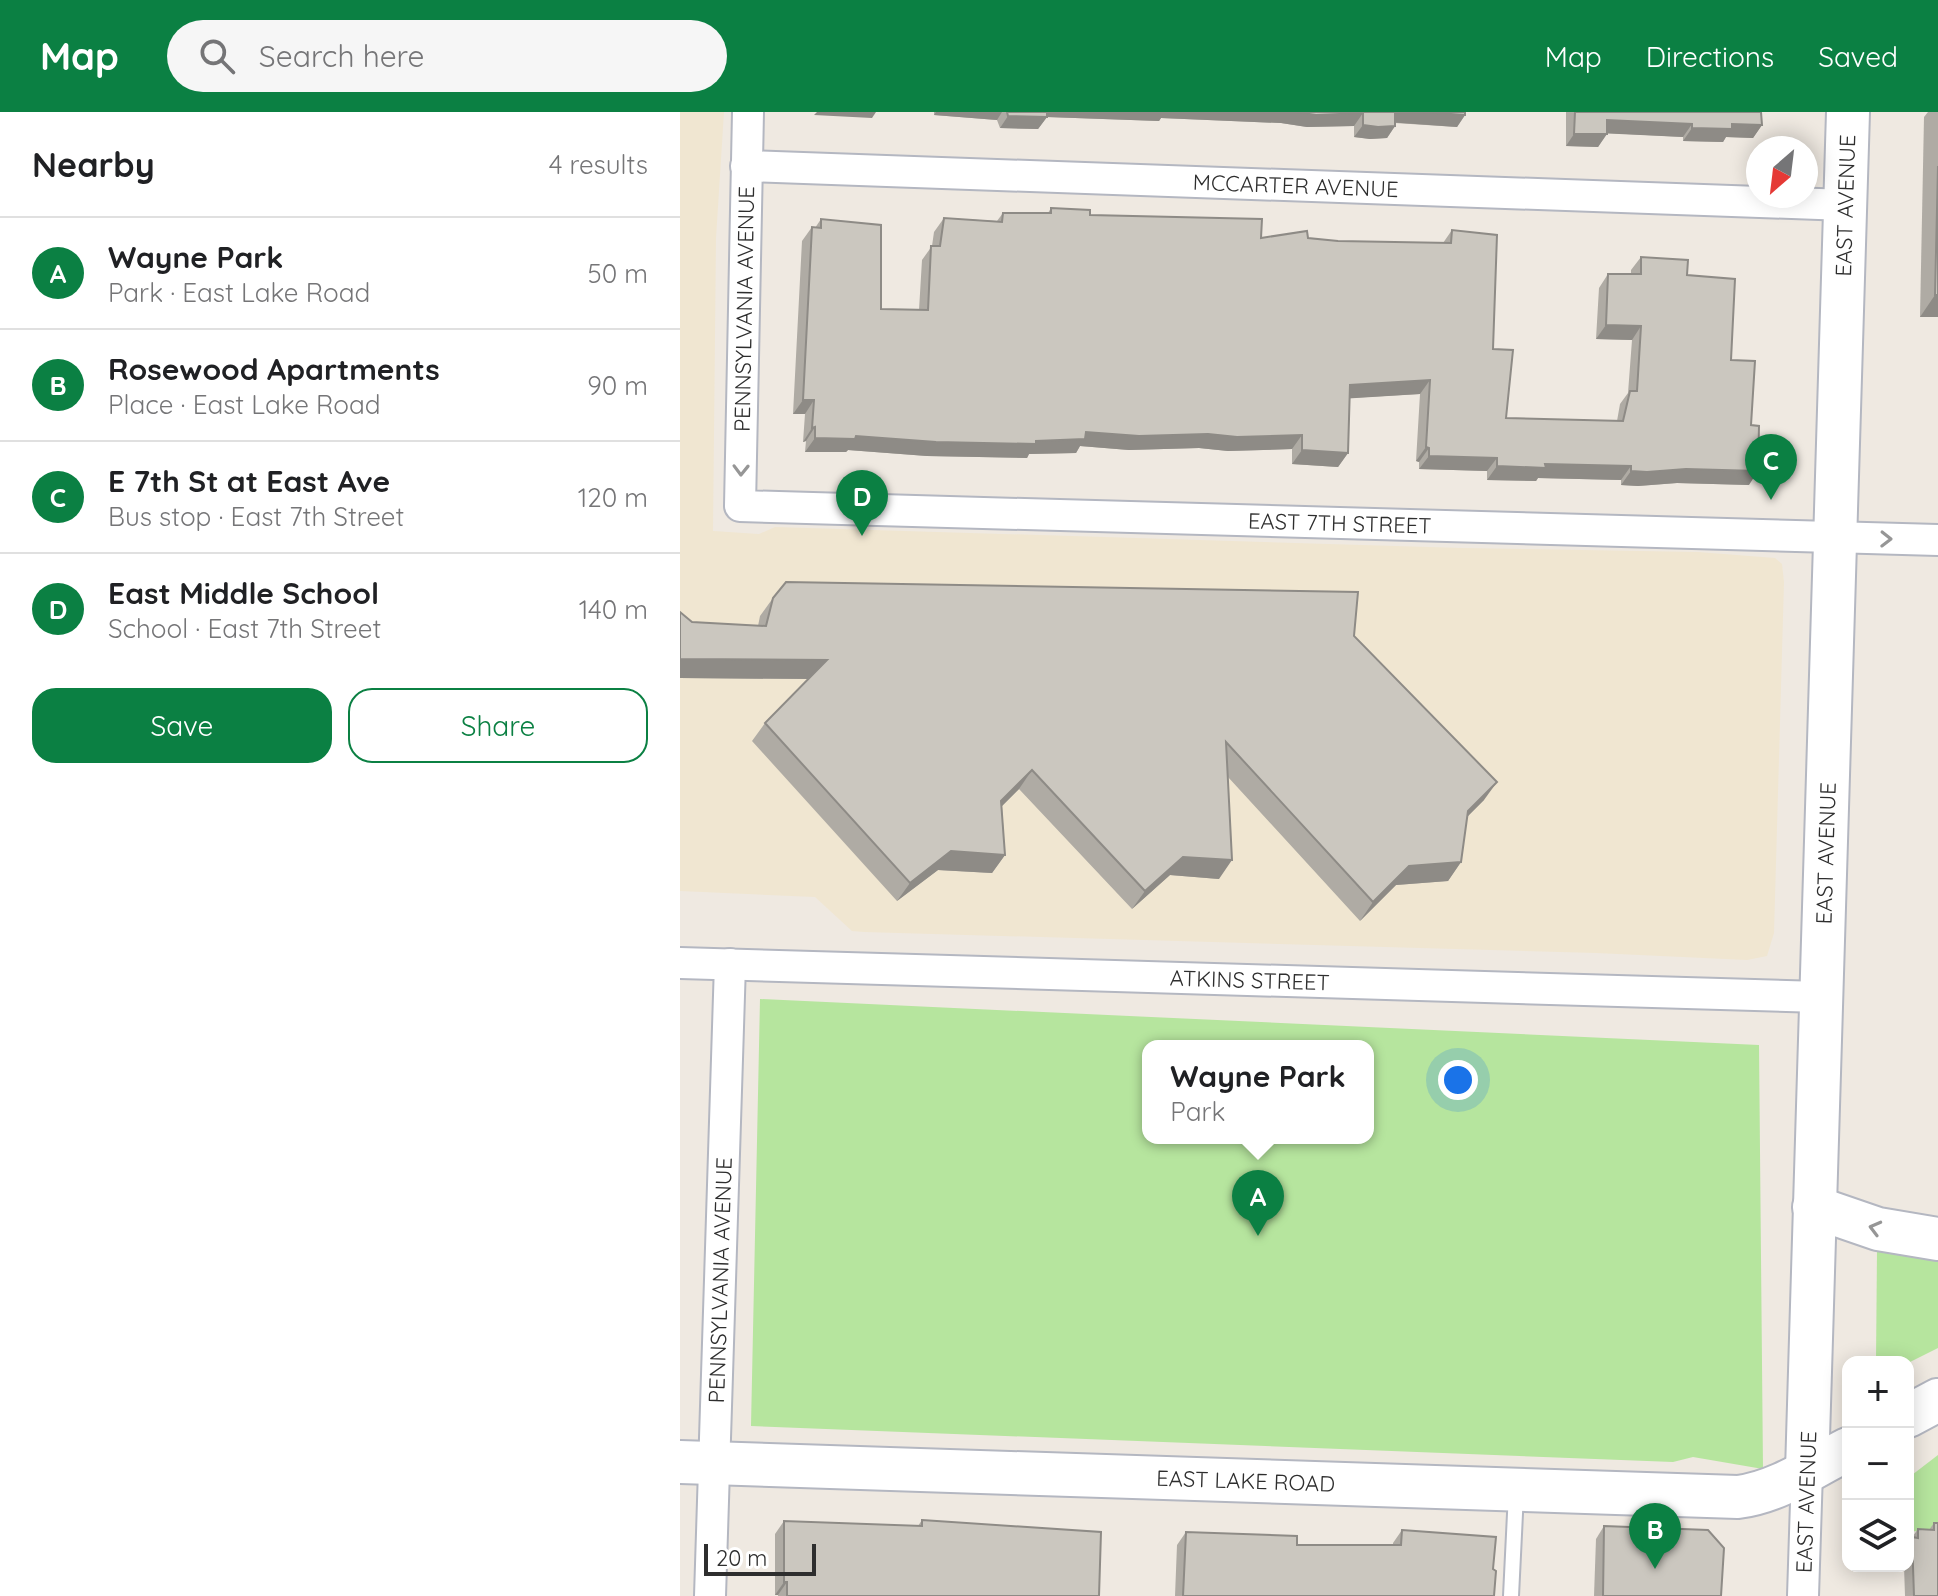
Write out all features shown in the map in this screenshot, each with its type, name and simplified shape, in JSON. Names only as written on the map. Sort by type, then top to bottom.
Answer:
[{"type":"street","name":"PENNSYLVANIA AVENUE","points":[[740,506],[748,112]]},
{"type":"street","name":"EAST AVENUE","points":[[1803,1596],[1848,112]]},
{"type":"street","name":"MCCARTER AVENUE","points":[[746,166],[1846,205]]},
{"type":"street","name":"EAST 7TH STREET","points":[[740,506],[1938,540]]},
{"type":"street","name":"ATKINS STREET","points":[[680,963],[1820,997]]},
{"type":"street","name":"PENNSYLVANIA AVENUE","points":[[710,1596],[697,1462],[730,964]]},
{"type":"street","points":[[1814,1207],[1878,1229],[1938,1239]]},
{"type":"street","points":[[1914,1413],[1938,1400]]},
{"type":"street","name":"EAST LAKE ROAD","points":[[697,1462],[1738,1497],[1757,1494],[1842,1452]]},
{"type":"lane","points":[[1511,1596],[1517,1489]]},
{"type":"shaded area","points":[[680,112],[724,112],[716,238],[713,531],[759,534],[775,527],[1698,552],[1775,558],[1782,564],[1784,582],[1774,933],[1767,956],[1747,960],[864,932],[852,931],[815,897],[680,891]]},
{"type":"green space","points":[[760,999],[1759,1045],[1763,1469],[1693,1457],[1673,1462],[751,1426]]},
{"type":"green space","points":[[1877,1250],[1938,1252],[1938,1348],[1914,1360],[1914,1356],[1876,1356]]},
{"type":"green space","points":[[1938,1455],[1938,1532],[1914,1531],[1914,1473]]},
{"type":"building","points":[[1007,112],[1047,112],[1047,117],[1008,116]]},
{"type":"building","points":[[1296,112],[1395,112],[1395,126],[1363,125],[1363,113],[1316,115]]},
{"type":"building","points":[[1423,112],[1465,112],[1465,115]]},
{"type":"building","points":[[1575,112],[1761,112],[1762,125],[1732,124],[1732,129],[1692,128],[1692,124],[1607,120],[1607,134],[1574,134]]},
{"type":"building","points":[[1938,166],[1938,295],[1935,295]]},
{"type":"building","points":[[1051,208],[1090,210],[1090,215],[1262,219],[1261,238],[1307,231],[1308,238],[1338,241],[1451,243],[1452,230],[1497,235],[1493,349],[1513,350],[1506,418],[1623,421],[1630,391],[1637,391],[1641,326],[1606,325],[1608,274],[1641,274],[1641,257],[1688,260],[1687,275],[1735,279],[1731,360],[1755,361],[1751,425],[1759,426],[1758,471],[1686,469],[1647,472],[1631,471],[1631,466],[1497,466],[1497,458],[1429,456],[1429,448],[1426,447],[1430,380],[1350,385],[1348,453],[1302,450],[1302,435],[1139,436],[1086,432],[1085,439],[1036,441],[1036,444],[936,442],[856,436],[855,439],[815,438],[815,427],[812,428],[814,400],[803,400],[812,227],[821,228],[821,219],[881,225],[881,309],[928,310],[931,246],[940,246],[944,218],[1002,222],[1003,213],[1051,213]]},
{"type":"building","points":[[786,582],[1358,592],[1354,636],[1497,782],[1468,811],[1461,862],[1409,866],[1373,902],[1226,742],[1232,860],[1183,857],[1145,891],[1032,770],[1001,801],[1005,855],[951,851],[910,883],[765,723],[827,660],[680,660],[680,612],[692,622],[766,626],[773,598]]},
{"type":"building","points":[[922,1520],[1101,1532],[1099,1596],[787,1596],[787,1582],[784,1582],[784,1521],[922,1526]]},
{"type":"building","points":[[1934,1523],[1938,1523],[1938,1596],[1914,1596],[1914,1537],[1918,1538],[1918,1529],[1934,1530]]},
{"type":"building","points":[[1604,1526],[1708,1530],[1724,1548],[1721,1596],[1603,1596]]},
{"type":"building","points":[[1402,1530],[1496,1537],[1494,1596],[1183,1596],[1186,1532],[1297,1536],[1297,1545],[1401,1545]]},
{"type":"place","name":"E 7th St at East Ave","points":[[1771,500]]},
{"type":"place","name":"East Middle School","points":[[862,536]]},
{"type":"place","name":"Wayne Park","points":[[1258,1236]]},
{"type":"place","name":"Rosewood Apartments","points":[[1655,1569]]}]
